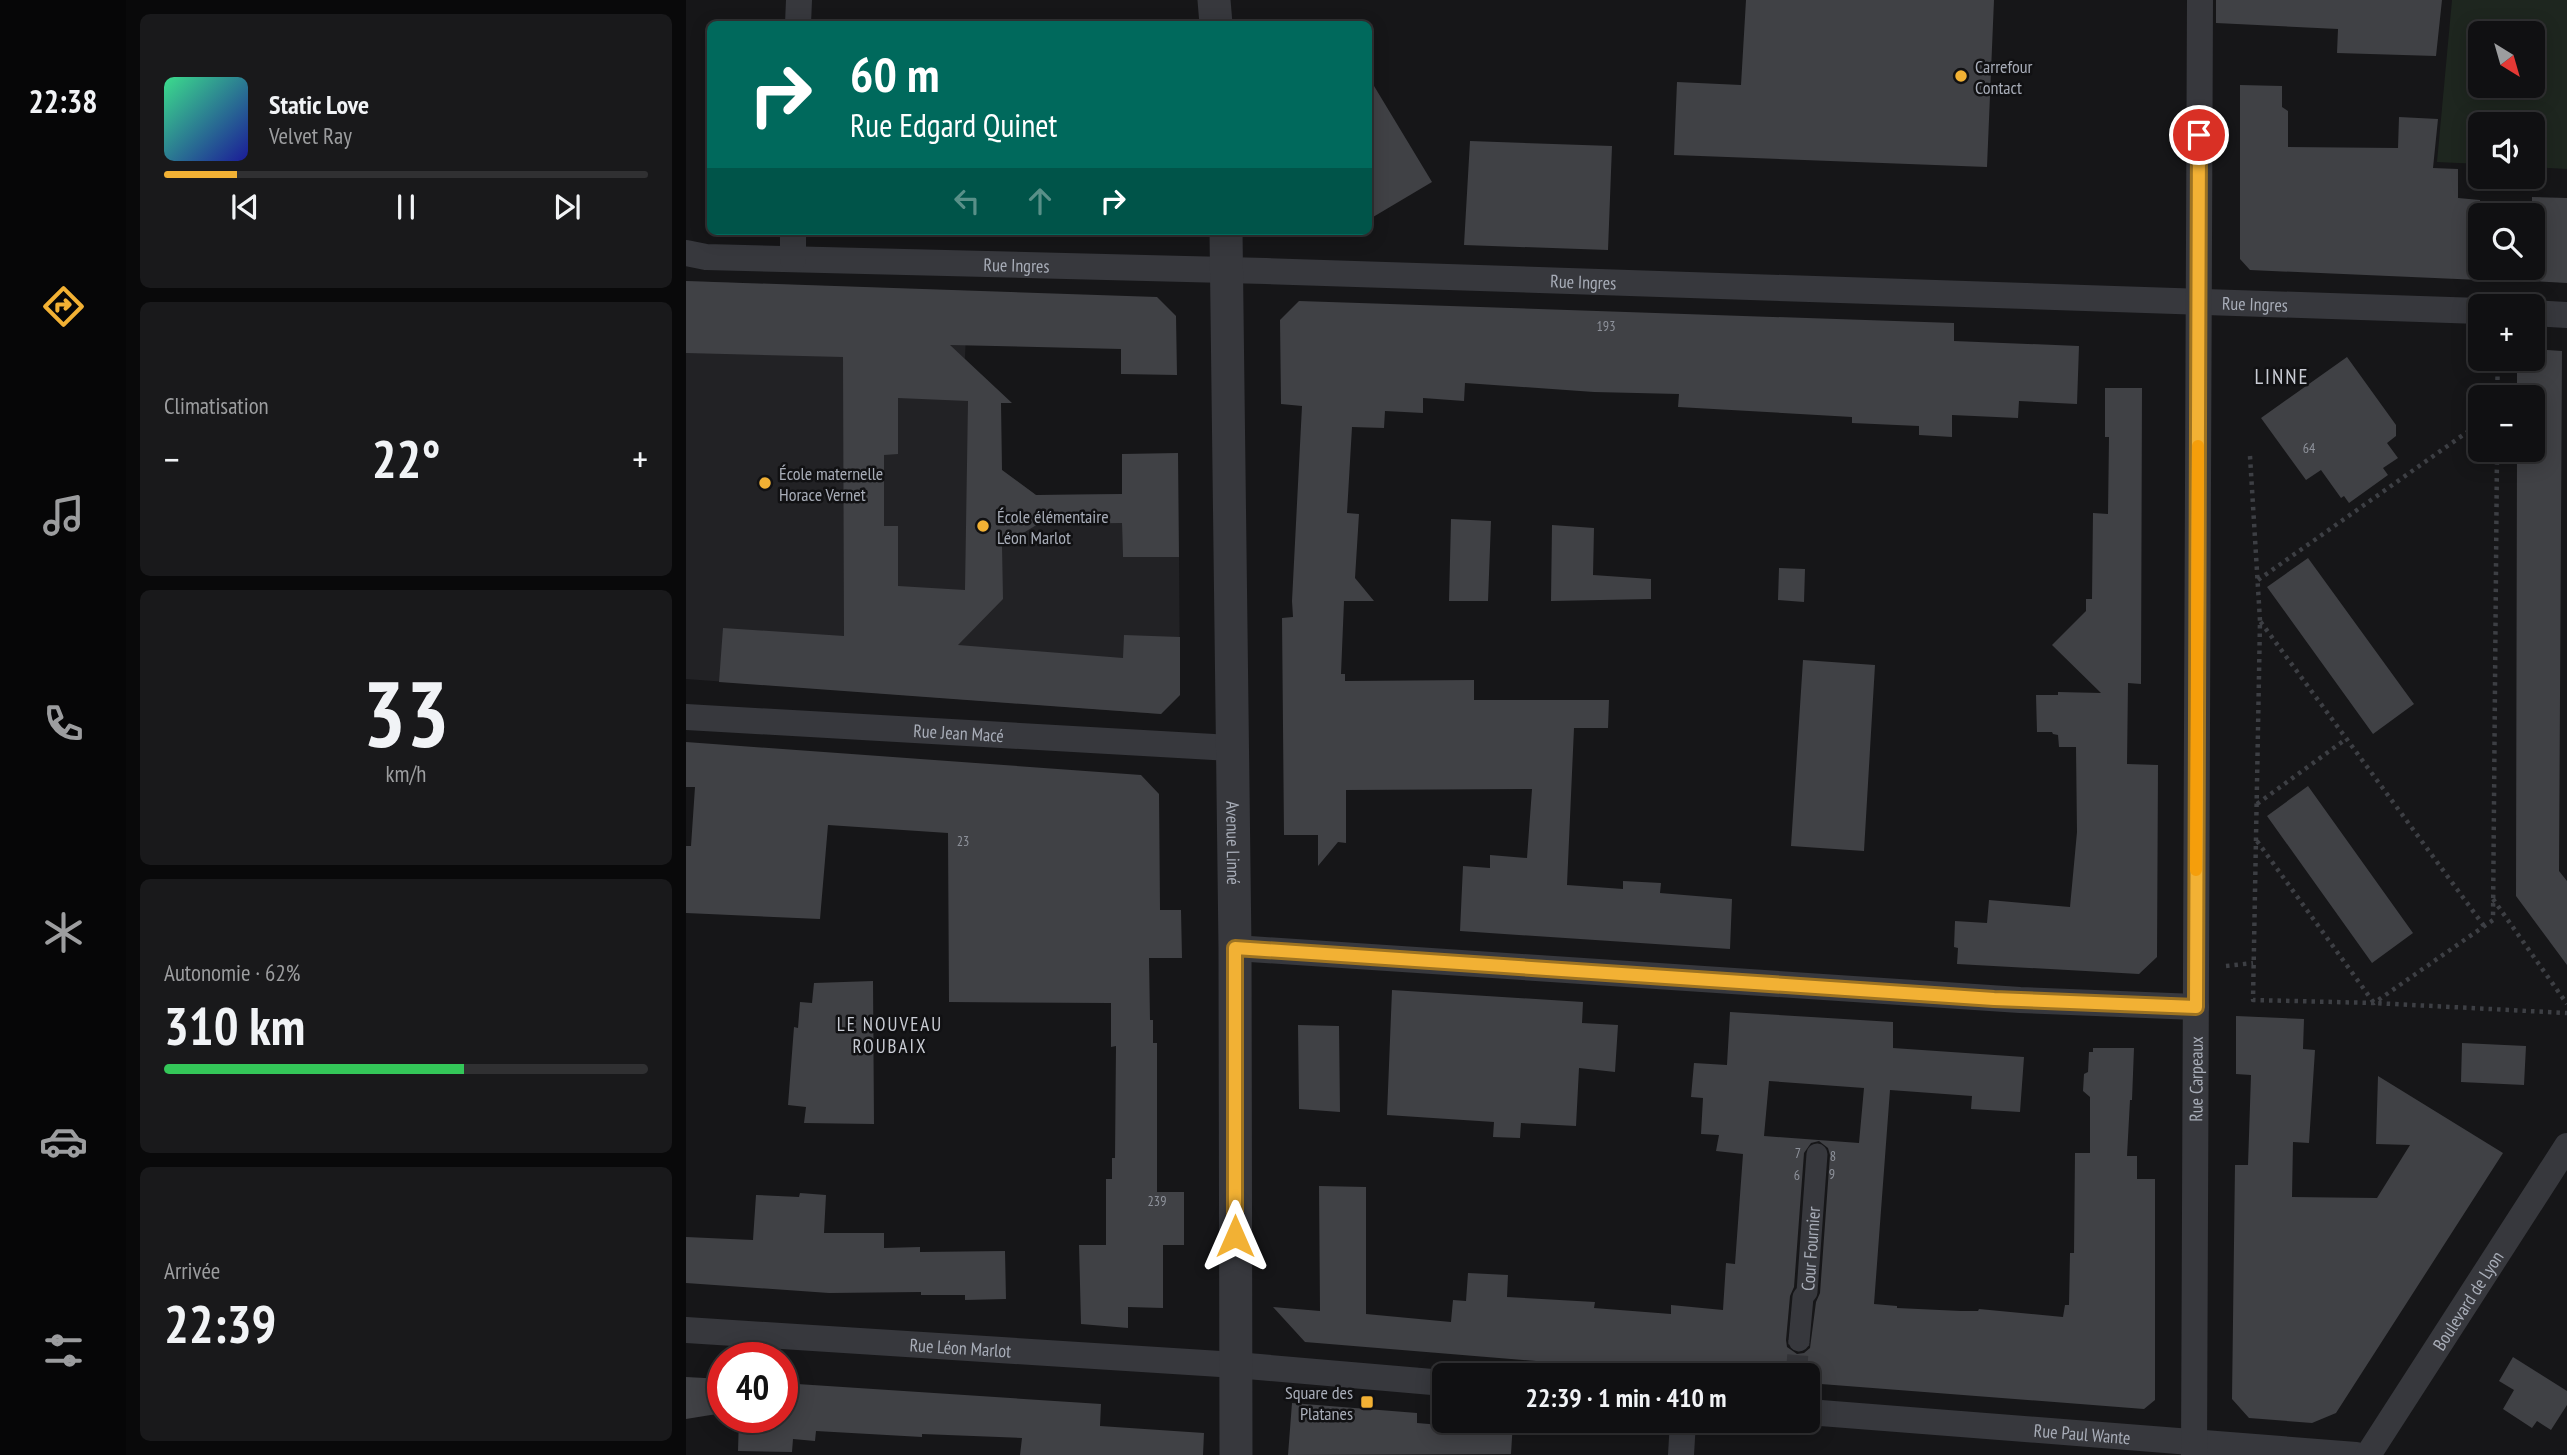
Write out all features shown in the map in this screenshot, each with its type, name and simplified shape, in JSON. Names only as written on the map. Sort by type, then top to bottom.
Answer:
[{"type":"street","points":[[798,21],[799,0]]},
{"type":"street","points":[[1214,0],[1216,21]]},
{"type":"street","name":"Rue Carpeaux","points":[[2194,1449],[2200,0]]},
{"type":"street","points":[[793,235],[793,259]]},
{"type":"street","name":"Avenue Linné","points":[[1226,235],[1235,948],[1236,1455]]},
{"type":"street","name":"Rue Ingres","points":[[686,253],[706,257],[1228,270],[2468,311]]},
{"type":"street","points":[[2545,314],[2567,315]]},
{"type":"street","name":"Rue Jean Macé","points":[[686,716],[1231,748]]},
{"type":"street","points":[[1235,948],[2020,1000],[2196,1007]]},
{"type":"street","name":"Boulevard de Lyon","points":[[2368,1455],[2567,1146]]},
{"type":"street","name":"Cour Fournier","points":[[1799,1341],[1803,1297],[1807,1292],[1816,1154]]},
{"type":"street","name":"Rue Léon Marlot","points":[[686,1330],[1236,1365]]},
{"type":"street","points":[[1236,1365],[1432,1382]]},
{"type":"street","name":"Rue Paul Wante","points":[[1820,1413],[2194,1449],[2356,1455]]},
{"type":"street","points":[[1681,1455],[1682,1433]]},
{"type":"path","points":[[2258,580],[2468,431]]},
{"type":"path","points":[[2250,456],[2260,621],[2253,1000],[2567,1013]]},
{"type":"path","points":[[2374,1003],[2493,920],[2497,462]]},
{"type":"path","points":[[2260,621],[2484,926]]},
{"type":"path","points":[[2257,804],[2346,738]]},
{"type":"path","points":[[2256,840],[2374,1003]]},
{"type":"path","points":[[2493,899],[2567,1004]]},
{"type":"shaded area","points":[[2452,0],[2567,0],[2567,169],[2545,168],[2545,112],[2468,112],[2468,163],[2437,162]]},
{"type":"shaded area","points":[[686,281],[968,291],[964,378],[1002,470],[1036,495],[1122,494],[1123,557],[1179,557],[1180,695],[1161,714],[686,679]]},
{"type":"building","points":[[1746,0],[1994,0],[1987,167],[1674,155],[1677,82],[1741,85]]},
{"type":"building","points":[[2216,0],[2442,0],[2436,56],[2337,53],[2338,29],[2216,23]]},
{"type":"building","points":[[1372,83],[1432,182],[1372,218]]},
{"type":"building","points":[[2240,85],[2282,86],[2282,107],[2288,111],[2288,147],[2398,148],[2399,117],[2438,119],[2433,168],[2458,169],[2458,198],[2480,200],[2480,203],[2468,203],[2468,279],[2250,270],[2240,259]]},
{"type":"building","points":[[1470,141],[1612,146],[1608,250],[1464,245]]},
{"type":"building","points":[[2532,197],[2567,198],[2567,283],[2532,281],[2545,280],[2545,203],[2532,203]]},
{"type":"building","name":"École élémentaire Léon Marlot","points":[[686,281],[1157,297],[1176,316],[1177,375],[1121,374],[1121,349],[950,345],[1012,403],[1001,403],[1002,470],[1036,495],[1122,494],[1122,454],[1178,453],[1179,557],[1123,557],[1122,523],[1038,524],[1002,546],[1003,599],[958,645],[1123,658],[1124,635],[1180,637],[1180,695],[1161,714],[719,682],[723,628],[844,636],[843,357],[686,353]],"holes":[[[898,398],[968,401],[965,590],[898,586],[898,526],[884,526],[884,455],[898,454]]]},
{"type":"building","points":[[1299,301],[1954,323],[1954,341],[2079,346],[2077,404],[2019,401],[2018,418],[1952,415],[1952,437],[1919,435],[1919,426],[1852,423],[1852,417],[1678,407],[1679,394],[1594,392],[1465,383],[1464,401],[1423,398],[1423,413],[1385,411],[1384,428],[1352,427],[1347,513],[1359,514],[1355,578],[1374,601],[1344,601],[1341,674],[1345,674],[1345,681],[1474,680],[1474,700],[1609,700],[1608,728],[1574,728],[1567,885],[1623,889],[1623,881],[1661,883],[1660,893],[1732,899],[1730,949],[1460,931],[1463,866],[1490,868],[1490,855],[1527,858],[1532,789],[1346,790],[1346,843],[1338,842],[1318,866],[1318,835],[1284,835],[1282,618],[1293,617],[1302,406],[1281,404],[1280,320]]},
{"type":"building","points":[[2545,350],[2562,351],[2559,871],[2567,881],[2567,965],[2516,896],[2517,462],[2545,462],[2545,385],[2517,385],[2517,371],[2545,371]]},
{"type":"building","points":[[2347,357],[2396,425],[2396,436],[2387,443],[2398,458],[2383,468],[2388,475],[2349,503],[2344,496],[2341,498],[2321,470],[2306,480],[2261,418]]},
{"type":"building","points":[[2105,388],[2142,388],[2141,684],[2128,683],[2127,764],[2158,765],[2157,957],[2139,974],[1957,964],[1958,948],[1954,947],[1955,921],[1987,923],[1989,900],[2070,907],[2077,832],[2076,747],[2059,747],[2058,735],[2052,732],[2037,732],[2036,695],[2058,695],[2058,692],[2101,693],[2052,645],[2086,611],[2086,599],[2092,599],[2093,513],[2108,514],[2109,437],[2105,437]]},
{"type":"building","points":[[1451,519],[1491,521],[1488,601],[1449,601]]},
{"type":"building","points":[[1552,525],[1594,528],[1593,575],[1651,579],[1651,599],[1551,601]]},
{"type":"building","points":[[2308,558],[2414,704],[2373,734],[2267,587]]},
{"type":"building","points":[[1779,568],[1805,569],[1804,602],[1778,600]]},
{"type":"building","points":[[1803,660],[1875,665],[1864,851],[1791,846]]},
{"type":"building","points":[[686,742],[1141,775],[1159,794],[1160,910],[1181,910],[1182,958],[1149,958],[1150,1020],[1153,1020],[1153,1043],[1157,1043],[1157,1192],[1184,1192],[1184,1245],[1163,1245],[1163,1308],[1128,1307],[1128,1328],[1081,1324],[1079,1245],[1106,1245],[1106,1179],[1112,1179],[1112,1158],[1115,1158],[1116,1046],[1111,1047],[1111,1003],[949,1002],[948,833],[828,825],[820,919],[686,913],[686,846],[691,846],[695,787],[686,787]]},
{"type":"building","points":[[2308,786],[2413,933],[2372,963],[2267,816]]},
{"type":"building","points":[[873,981],[874,1124],[804,1123],[806,1107],[788,1105],[794,1027],[798,1028],[800,1002],[812,1003],[814,983]]},
{"type":"building","points":[[1392,990],[1583,1002],[1582,1023],[1618,1025],[1615,1072],[1579,1068],[1576,1126],[1521,1123],[1520,1138],[1493,1137],[1494,1122],[1387,1115]]},
{"type":"building","points":[[1730,1012],[1893,1022],[1893,1048],[2024,1057],[2020,1112],[1971,1109],[1972,1096],[1890,1090],[1874,1304],[1897,1308],[1961,1311],[1979,1309],[2063,1317],[2065,1305],[2069,1305],[2070,1253],[2074,1253],[2075,1153],[2090,1153],[2090,1097],[2083,1091],[2089,1052],[2093,1052],[2093,1048],[2134,1048],[2127,1156],[2137,1156],[2137,1179],[2155,1179],[2155,1400],[2144,1409],[1820,1384],[1820,1363],[1559,1363],[1305,1342],[1273,1307],[1320,1311],[1319,1186],[1366,1187],[1366,1314],[1451,1322],[1453,1300],[1466,1301],[1468,1273],[1508,1275],[1507,1297],[1595,1302],[1594,1308],[1671,1314],[1671,1305],[1723,1310],[1726,1263],[1735,1264],[1743,1154],[1716,1151],[1719,1135],[1701,1134],[1703,1098],[1691,1097],[1694,1063],[1727,1065]],"holes":[[[1769,1081],[1864,1088],[1859,1143],[1764,1136]],[[1819,1141],[1828,1148],[1830,1155],[1820,1293],[1816,1302],[1810,1348],[1797,1354],[1787,1347],[1786,1340],[1790,1296],[1794,1287],[1804,1153],[1811,1143]]]},
{"type":"building","points":[[2236,1016],[2304,1019],[2303,1049],[2315,1050],[2309,1143],[2293,1142],[2292,1197],[2377,1198],[2410,1145],[2376,1144],[2378,1076],[2503,1153],[2336,1413],[2312,1423],[2249,1418],[2232,1399],[2235,1165],[2248,1165],[2251,1075],[2236,1074]]},
{"type":"building","points":[[1298,1025],[1339,1026],[1340,1112],[1299,1109]]},
{"type":"building","points":[[2462,1043],[2526,1046],[2524,1085],[2461,1082]]},
{"type":"building","points":[[800,1193],[826,1195],[824,1233],[884,1233],[884,1248],[920,1247],[920,1252],[1005,1251],[1006,1299],[965,1300],[965,1295],[921,1295],[921,1292],[829,1293],[686,1283],[686,1237],[753,1240],[756,1195],[799,1197]]},
{"type":"building","points":[[2513,1357],[2567,1391],[2567,1405],[2551,1430],[2537,1421],[2532,1428],[2503,1409],[2514,1390],[2499,1381]]},
{"type":"building","points":[[686,1377],[707,1378],[707,1416],[686,1419]]},
{"type":"building","points":[[798,1384],[1101,1404],[1100,1426],[1204,1433],[1203,1455],[1020,1455],[1022,1438],[922,1434],[922,1437],[816,1431],[815,1441],[793,1439],[792,1452],[738,1451],[739,1433],[798,1433]]},
{"type":"building","points":[[1292,1403],[1417,1413],[1417,1423],[1432,1424],[1432,1433],[1512,1433],[1511,1454],[1288,1455]]},
{"type":"tunnel","points":[[1797,1363],[1799,1341]]},
{"type":"slow traffic","points":[[2196,870],[2198,446]]},
{"type":"place","name":"Carrefour Contact","points":[[1961,76]]},
{"type":"place","name":"École maternelle Horace Vernet","points":[[765,483]]},
{"type":"place","name":"École élémentaire Léon Marlot","points":[[983,526]]},
{"type":"place","name":"Square des Platanes","points":[[1367,1402]]},
{"type":"district","name":"LINNE","points":[[2282,376]]},
{"type":"district","name":"LE NOUVEAU ROUBAIX","points":[[890,1035]]},
{"type":"route","points":[[1235,1236],[1235,948],[1994,999],[2196,1007],[2199,135]]}]
